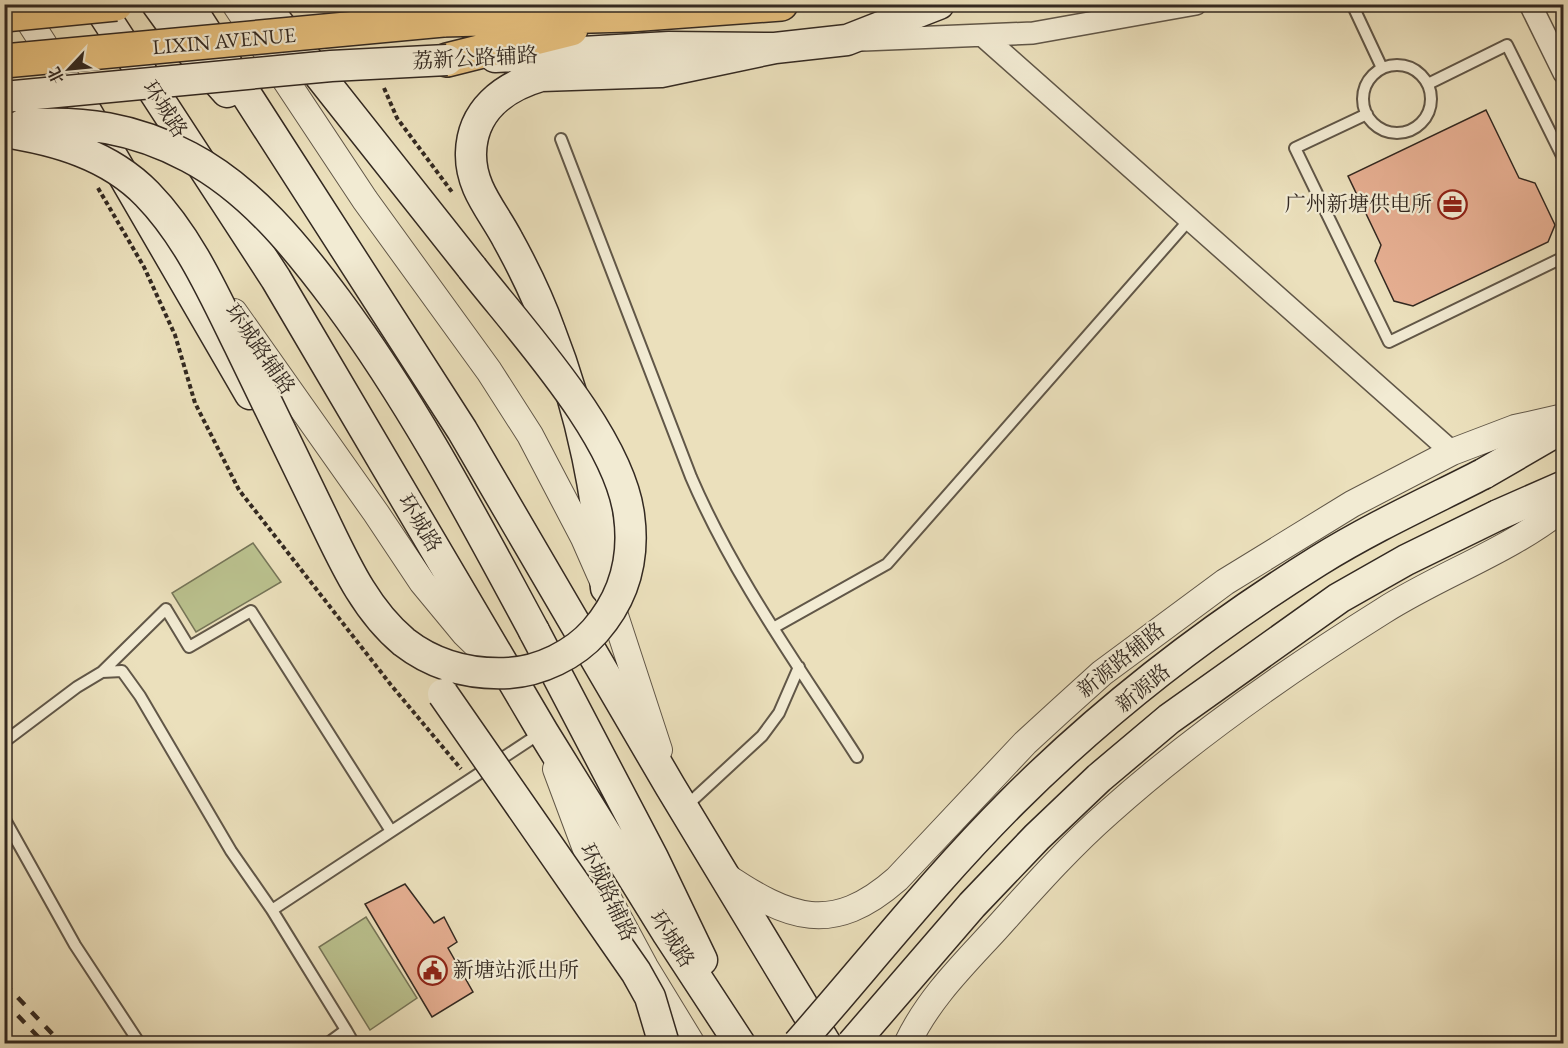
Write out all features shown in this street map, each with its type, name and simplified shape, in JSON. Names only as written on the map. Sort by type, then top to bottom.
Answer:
[{"type":"main road","name":"环城路","points":[[97,4],[276,279],[543,732],[668,934],[739,1043]]},
{"type":"main road","points":[[4,15],[116,4]]},
{"type":"main road","points":[[157,4],[194,55],[296,171]]},
{"type":"main road","points":[[189,4],[462,430],[722,873],[826,1044]]},
{"type":"main road","points":[[4,132],[47,140],[96,157],[120,171],[146,193],[176,230],[207,279],[364,598],[402,640],[441,664],[480,673],[514,673],[535,668],[574,650],[604,620],[626,577],[632,533],[625,494],[612,458],[552,370],[263,4]]},
{"type":"main road","points":[[447,60],[629,15],[781,4]]},
{"type":"main road","name":"荔新公路辅路","points":[[4,97],[331,66],[669,47],[775,48],[847,40],[939,4]]},
{"type":"main road","name":"LIXIN AVENUE","points":[[4,61],[443,20],[629,15]]},
{"type":"main road","points":[[606,588],[595,488],[585,438],[569,380],[532,287],[508,239],[478,190],[472,173],[473,135],[479,118],[491,102],[523,81],[561,74],[661,72],[775,48]]},
{"type":"main road","points":[[83,106],[211,329],[295,468],[443,694],[636,972],[650,997],[664,1044]]},
{"type":"main road","points":[[4,127],[77,123],[107,126],[135,134],[189,157],[243,194],[296,249],[322,281],[390,375],[440,458],[534,631],[684,920],[739,1043]]},
{"type":"main road","name":"新源路","points":[[798,1044],[1012,802],[1149,681],[1223,626],[1319,561],[1389,521],[1483,474],[1563,427]]},
{"type":"main road","name":"新源路","points":[[852,1044],[972,905],[1038,837],[1099,778],[1169,719],[1339,598],[1406,560],[1498,514],[1563,486]]},
{"type":"street","name":"环城路辅路","points":[[18,4],[83,106],[183,240],[376,513],[422,582],[465,634],[514,682]]},
{"type":"street","points":[[235,4],[365,201],[489,371],[530,435],[584,538],[606,588],[677,797]]},
{"type":"street","points":[[847,40],[1033,33],[1196,4]]},
{"type":"street","points":[[1530,4],[1563,73]]},
{"type":"street","points":[[982,36],[1452,452]]},
{"type":"street","name":"新源路辅路","points":[[722,873],[753,894],[792,911],[824,915],[857,909],[897,879],[1025,743],[1102,674],[1164,625],[1300,534],[1352,504],[1452,452],[1515,428],[1563,417]]},
{"type":"street","points":[[908,1044],[917,1023],[940,991],[1037,883],[1108,813],[1183,749],[1285,674],[1385,609],[1528,532],[1563,507]]},
{"type":"street","name":"环城路辅路","points":[[543,732],[596,876],[645,967],[692,1044]]},
{"type":"lane","points":[[1352,4],[1382,68]]},
{"type":"lane","points":[[1428,84],[1507,45],[1563,160]]},
{"type":"lane","points":[[1392,65],[1413,69],[1428,84],[1431,105],[1428,115],[1412,130],[1402,133],[1381,130],[1367,114],[1364,104],[1367,83],[1382,68],[1392,65]]},
{"type":"lane","points":[[1367,114],[1295,148],[1389,342],[1563,257]]},
{"type":"lane","points":[[561,139],[691,477],[724,548],[772,628],[800,667],[856,757]]},
{"type":"lane","points":[[772,628],[887,564],[1190,219]]},
{"type":"lane","points":[[4,742],[77,687],[102,672],[166,609],[189,647],[251,611],[391,831]]},
{"type":"lane","points":[[677,797],[762,736],[779,713],[800,667]]},
{"type":"lane","points":[[102,672],[122,671],[140,696],[231,851],[272,910],[354,1044]]},
{"type":"lane","points":[[272,910],[543,732]]},
{"type":"lane","points":[[4,818],[75,945],[140,1044]]},
{"type":"lane","points":[[327,1044],[346,1030]]},
{"type":"path","points":[[383,86],[397,118],[453,194]]},
{"type":"path","points":[[96,186],[144,267],[175,335],[195,403],[239,490],[391,685],[470,779]]},
{"type":"green space","points":[[253,543],[281,582],[196,632],[172,593]]},
{"type":"green space","points":[[366,917],[417,998],[370,1030],[319,947]]},
{"type":"building","name":"广州新塘供电所","points":[[1486,110],[1519,178],[1535,183],[1555,225],[1548,242],[1413,306],[1394,301],[1375,261],[1381,245],[1348,176]]},
{"type":"building","name":"新塘站派出所","points":[[405,884],[434,923],[444,917],[457,942],[448,948],[473,992],[432,1017],[365,904]]},
{"type":"railway","points":[[4,983],[62,1044]]},
{"type":"railway","points":[[4,1001],[45,1044]]},
{"type":"place","name":"广州新塘供电所","points":[[1453,204]]},
{"type":"place","name":"新塘站派出所","points":[[432,970]]}]
